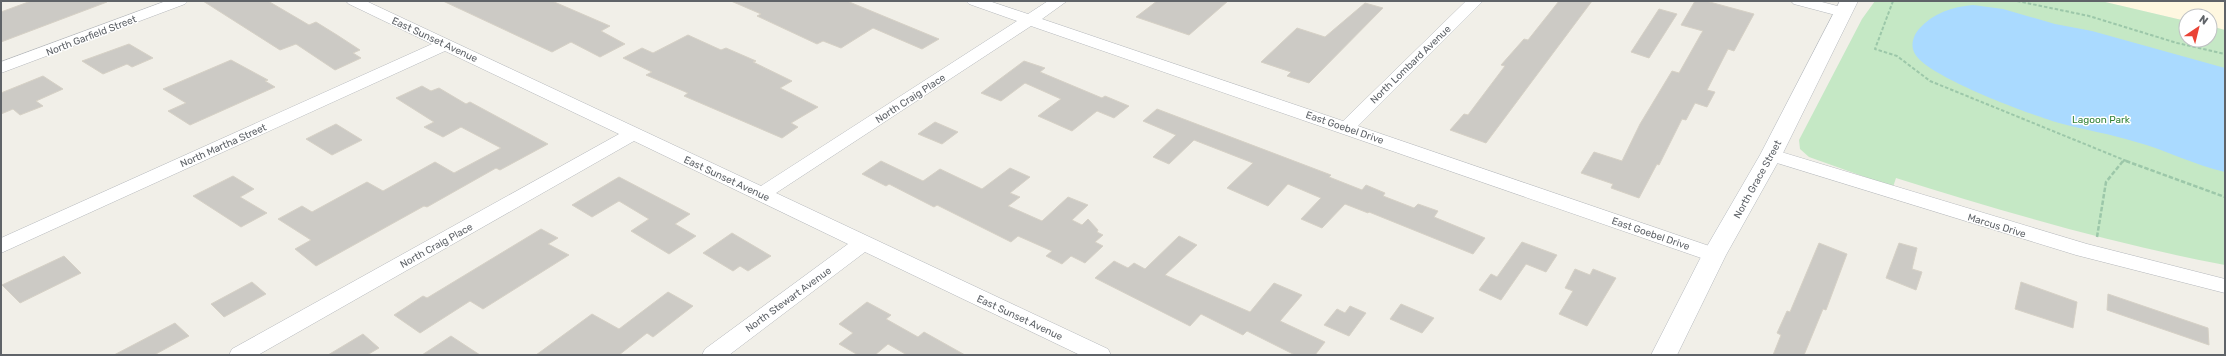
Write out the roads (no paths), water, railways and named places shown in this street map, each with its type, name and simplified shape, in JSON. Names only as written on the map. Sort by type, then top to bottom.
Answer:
[{"type":"street","name":"North Garfield Street","points":[[1,68],[180,1]]},
{"type":"street","name":"East Sunset Avenue","points":[[354,1],[1100,355]]},
{"type":"street","name":"East Goebel Drive","points":[[974,1],[1714,255]]},
{"type":"street","name":"North Craig Place","points":[[762,194],[1059,1]]},
{"type":"street","name":"North Lombard Avenue","points":[[1346,128],[1475,1]]},
{"type":"street","points":[[1799,1],[1846,7]]},
{"type":"street","name":"North Grace Street","points":[[1664,355],[1714,255],[1771,155],[1846,7]]},
{"type":"street","name":"North Martha Street","points":[[1,246],[446,44]]},
{"type":"street","name":"North Craig Place","points":[[240,355],[633,134]]},
{"type":"street","name":"Marcus Drive","points":[[1771,155],[2094,253],[2225,286]]},
{"type":"street","name":"North Stewart Avenue","points":[[713,355],[863,243]]},
{"type":"water","points":[[1973,5],[2003,9],[2055,24],[2092,31],[2225,68],[2225,172],[2147,145],[2059,123],[2005,104],[1959,84],[1939,73],[1924,63],[1915,54],[1912,44],[1915,35],[1924,23],[1950,9]]},
{"type":"park label","name":"Lagoon Park","points":[[2101,119]]}]
